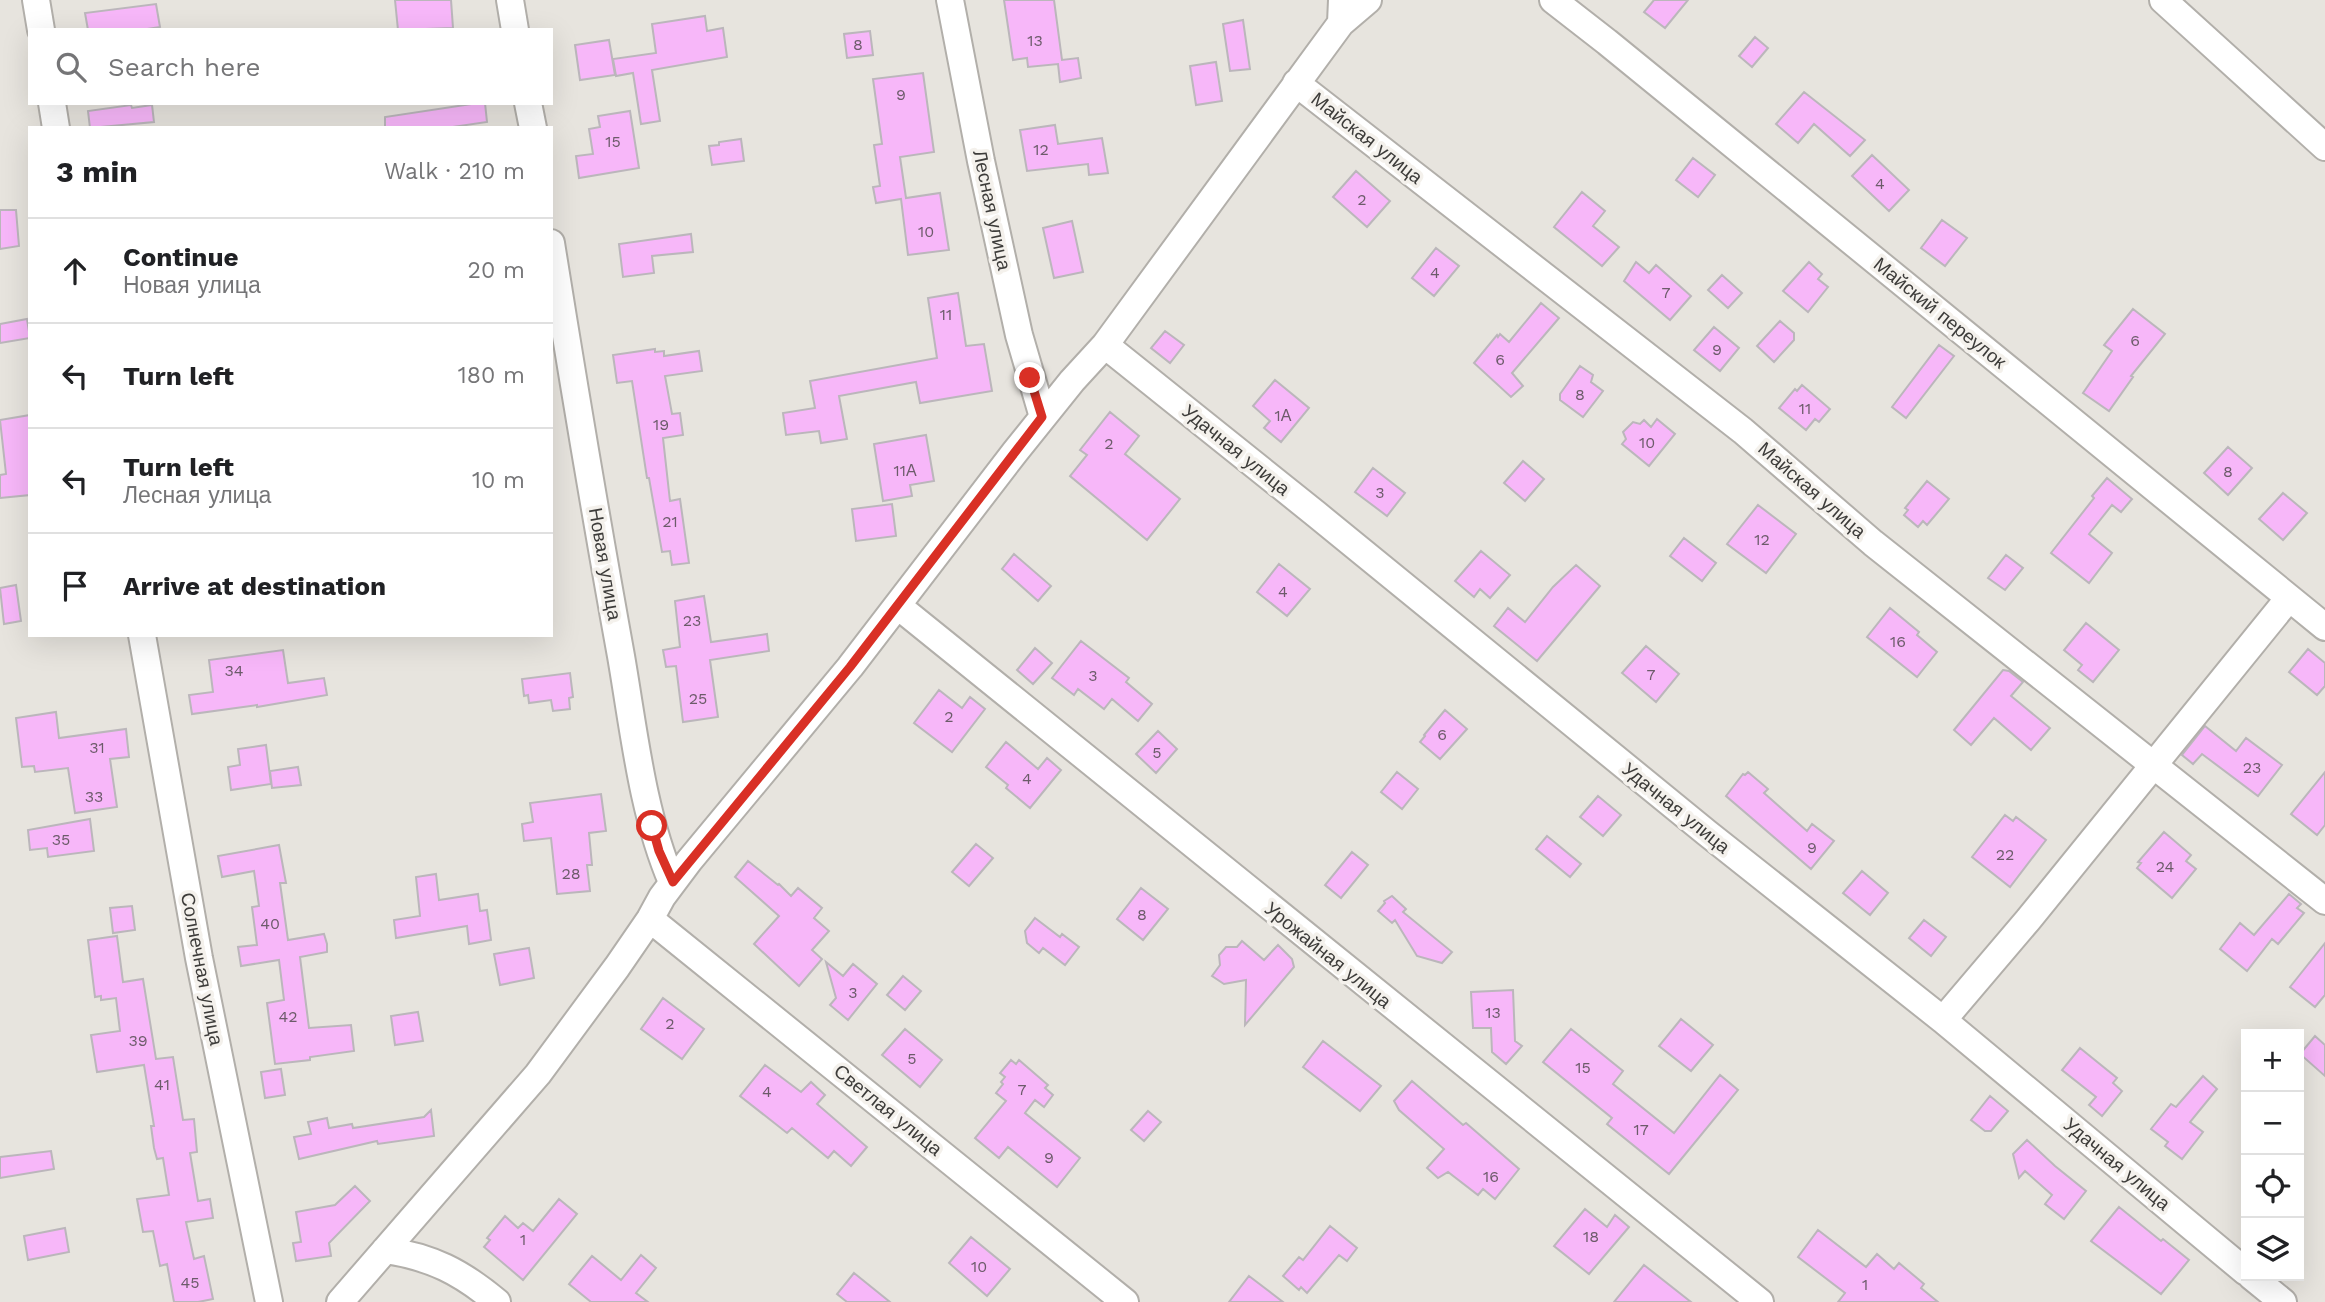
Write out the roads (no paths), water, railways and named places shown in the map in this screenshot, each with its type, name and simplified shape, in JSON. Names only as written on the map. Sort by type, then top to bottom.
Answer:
[{"type":"street","points":[[36,0],[41,28]]},
{"type":"street","points":[[510,0],[515,28]]},
{"type":"street","name":"Лесная улица","points":[[950,0],[981,161],[1020,335],[1042,417]]},
{"type":"street","points":[[340,1302],[538,1074],[650,919],[673,882],[898,606],[1042,417],[1105,345],[1296,83],[1341,12],[1368,0]]},
{"type":"street","name":"Майский переулок","points":[[1553,0],[2325,627]]},
{"type":"street","points":[[2163,0],[2325,147]]},
{"type":"street","name":"Майская улица","points":[[1296,83],[1743,431],[1873,543],[2325,901]]},
{"type":"street","points":[[52,105],[56,126]]},
{"type":"street","points":[[528,105],[533,126]]},
{"type":"street","name":"Новая улица","points":[[553,255],[585,454],[645,790],[659,851],[673,882]]},
{"type":"street","name":"Удачная улица","points":[[1105,345],[1316,513],[1706,833],[1943,1020],[2241,1268]]},
{"type":"street","points":[[1943,1020],[2289,598]]},
{"type":"street","name":"Урожайная улица","points":[[898,606],[1760,1302]]},
{"type":"street","name":"Солнечная улица","points":[[142,637],[199,958],[269,1302]]},
{"type":"street","name":"Светлая улица","points":[[650,919],[1125,1302]]},
{"type":"street","points":[[385,1250],[408,1254],[453,1270],[497,1302]]},
{"type":"street","points":[[2257,1281],[2283,1302]]}]
